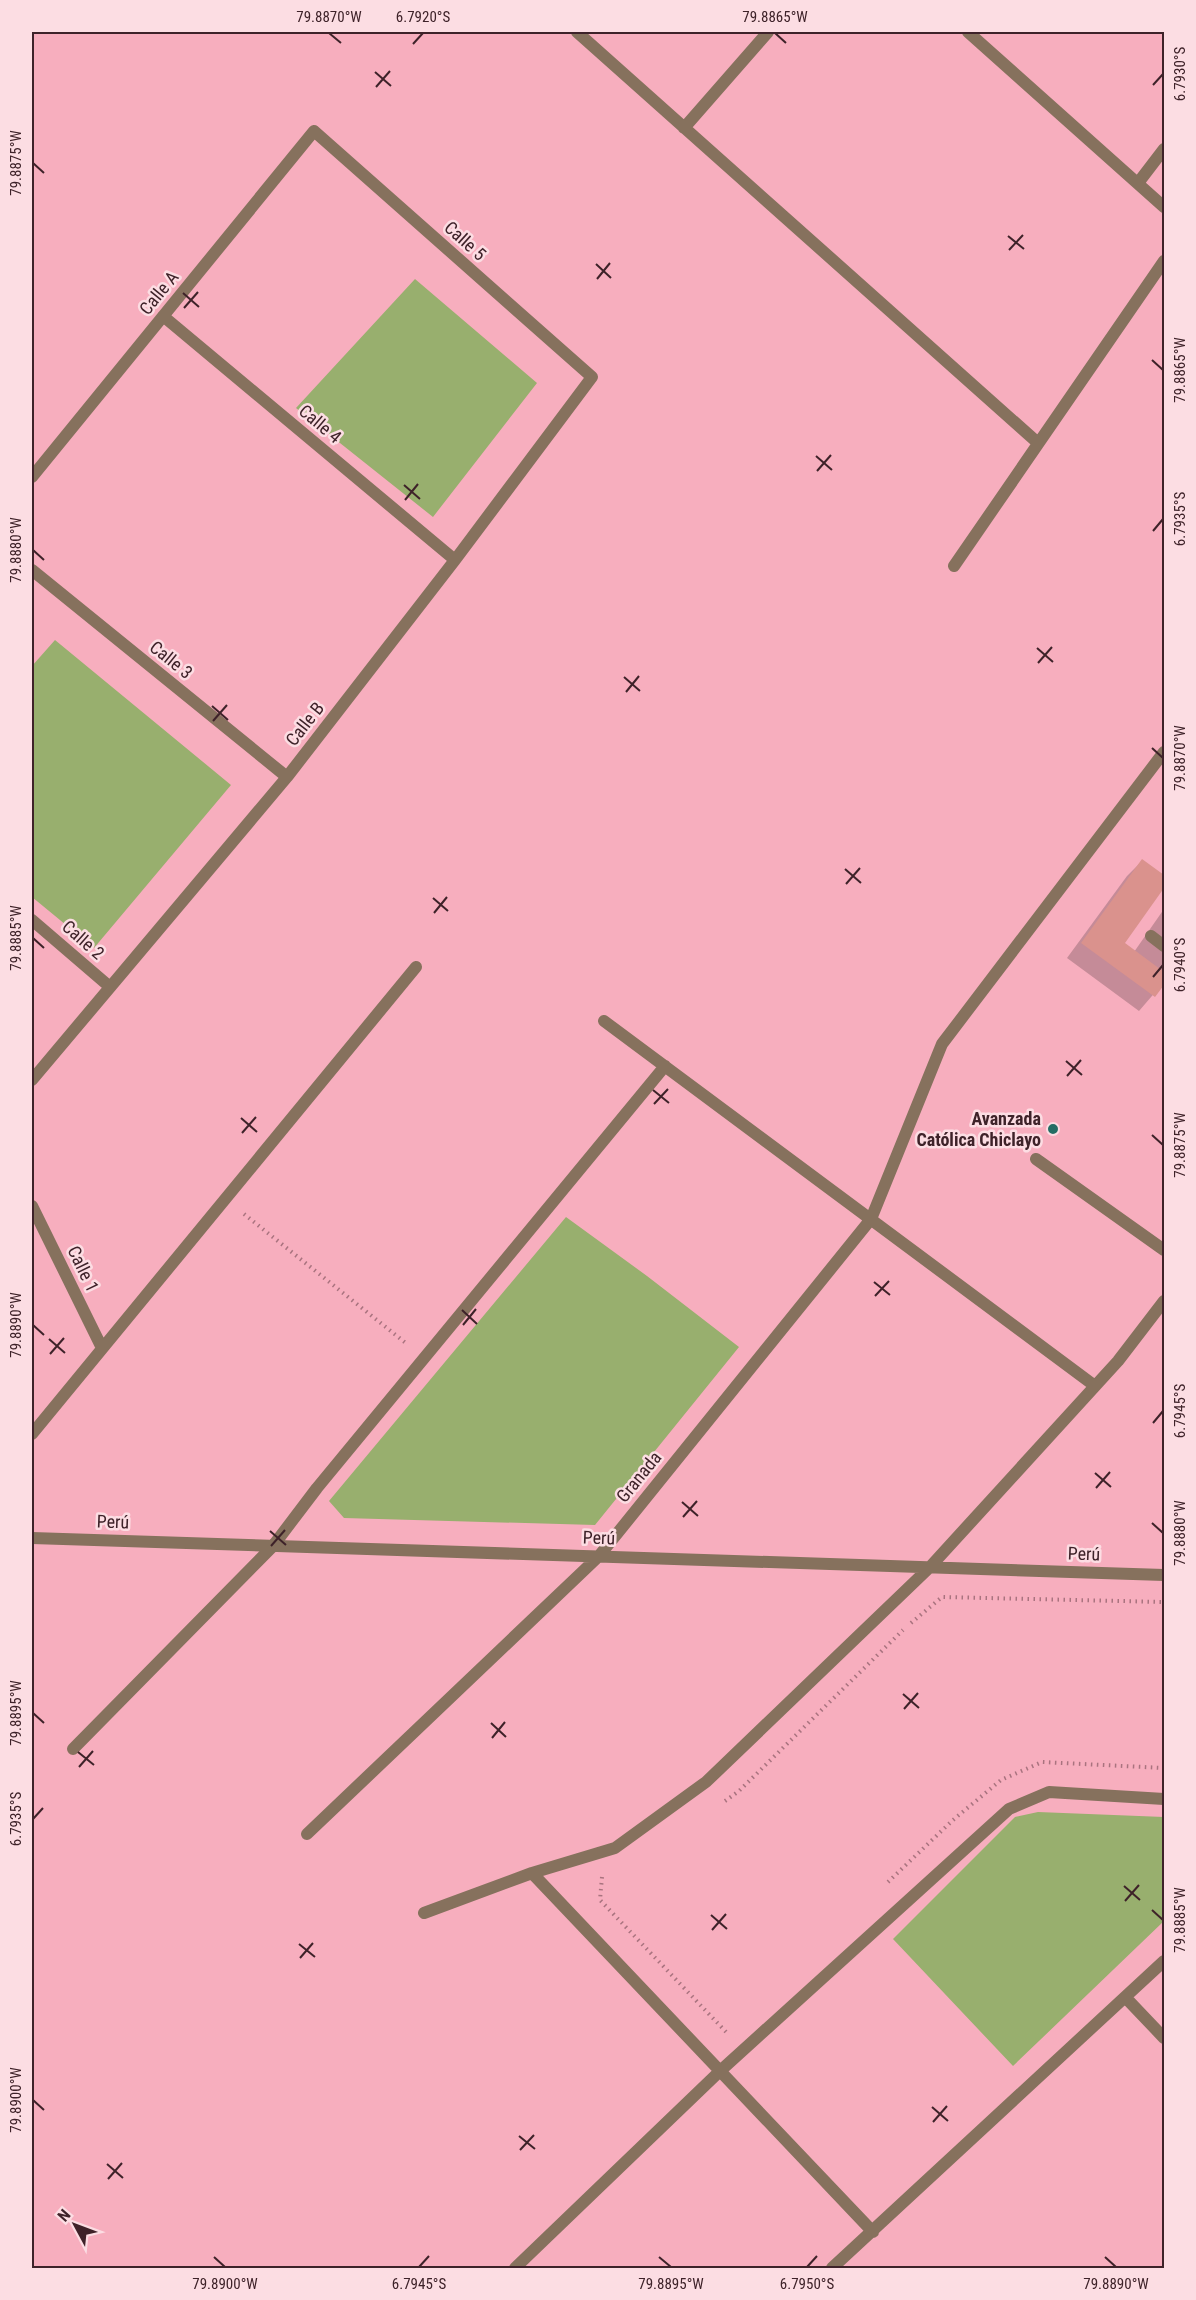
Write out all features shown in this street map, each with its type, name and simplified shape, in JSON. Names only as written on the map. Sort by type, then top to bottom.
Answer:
[{"type":"street","points":[[577,32],[1038,443]]},
{"type":"street","points":[[684,128],[768,32]]},
{"type":"street","points":[[968,32],[1164,207]]},
{"type":"street","name":"Calle A","points":[[32,477],[314,131]]},
{"type":"street","name":"Calle 5","points":[[314,131],[592,377]]},
{"type":"street","points":[[1138,183],[1164,149]]},
{"type":"street","points":[[954,566],[1164,261]]},
{"type":"street","name":"Calle 4","points":[[163,316],[455,560]]},
{"type":"street","name":"Calle B","points":[[32,1080],[287,777],[455,560],[592,377]]},
{"type":"street","name":"Calle 3","points":[[32,570],[287,777]]},
{"type":"street","name":"Granada","points":[[307,1834],[599,1556],[871,1219],[942,1044],[1164,752]]},
{"type":"street","name":"Calle 2","points":[[32,920],[111,987]]},
{"type":"street","points":[[1151,936],[1164,945]]},
{"type":"street","points":[[32,1434],[416,967]]},
{"type":"street","points":[[604,1021],[1095,1386]]},
{"type":"street","points":[[73,1749],[273,1546],[317,1488],[665,1066]]},
{"type":"street","points":[[1036,1159],[1164,1250]]},
{"type":"street","name":"Calle 1","points":[[32,1206],[102,1348]]},
{"type":"street","points":[[424,1913],[532,1874],[615,1848],[706,1782],[930,1568],[1118,1361],[1164,1301]]},
{"type":"street","name":"Perú","points":[[32,1538],[1164,1575]]},
{"type":"street","points":[[515,2268],[719,2072],[1009,1809],[1049,1792],[1164,1799]]},
{"type":"street","points":[[532,1874],[873,2232]]},
{"type":"street","points":[[832,2268],[1126,1998],[1164,1960]]},
{"type":"street","points":[[1126,1998],[1164,2038]]},
{"type":"path","points":[[225,1198],[424,1358]]},
{"type":"path","points":[[720,1804],[739,1791],[911,1623],[942,1597],[1164,1602]]},
{"type":"path","points":[[884,1886],[953,1820],[1001,1780],[1042,1762],[1164,1768]]},
{"type":"path","points":[[610,1873],[602,1875],[600,1900],[729,2036],[737,2027]]},
{"type":"green space","points":[[415,279],[537,383],[433,517],[296,408]]},
{"type":"green space","points":[[55,640],[231,785],[94,948],[32,897],[32,666]]},
{"type":"green space","points":[[566,1217],[739,1347],[595,1525],[344,1518],[329,1501]]},
{"type":"green space","points":[[1038,1812],[1164,1817],[1164,1921],[1013,2066],[893,1939],[1015,1817]]},
{"type":"building","points":[[1142,859],[1164,875],[1164,888],[1125,943],[1164,972],[1164,985],[1155,997],[1081,943]]},
{"type":"place","name":"Avanzada Católica Chiclayo","points":[[1053,1129]]}]
